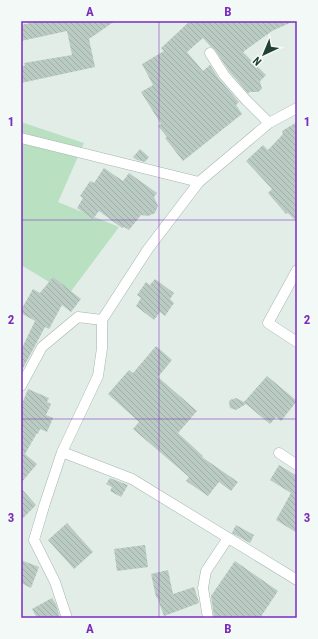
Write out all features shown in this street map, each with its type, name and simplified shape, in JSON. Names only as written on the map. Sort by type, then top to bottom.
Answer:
[{"type":"street","points":[[210,53],[224,75],[269,123]]},
{"type":"street","points":[[68,618],[55,582],[34,540],[62,452],[98,376],[102,348],[102,320],[148,249],[198,182],[269,123],[297,108]]},
{"type":"street","points":[[21,138],[198,182]]},
{"type":"street","points":[[297,270],[268,323],[297,342]]},
{"type":"street","points":[[21,386],[42,347],[78,317],[102,320]]},
{"type":"street","points":[[62,452],[132,479],[297,580]]},
{"type":"street","points":[[279,453],[297,465]]},
{"type":"street","points":[[208,618],[203,588],[206,571],[228,538]]},
{"type":"green space","points":[[21,122],[84,143],[58,202],[119,227],[69,294],[21,265]]},
{"type":"building","points":[[39,21],[115,21],[89,39],[95,67],[21,83],[21,66],[25,66],[24,63],[72,55],[67,31],[21,41],[21,25]]},
{"type":"building","points":[[190,21],[294,21],[272,31],[243,52],[266,75],[260,81],[262,89],[258,92],[248,93],[229,71],[215,50],[203,38],[187,52],[203,71],[210,65],[219,79],[239,102],[236,105],[242,114],[183,161],[165,138],[167,137],[158,126],[161,124],[141,92],[153,85],[142,64],[164,51],[161,48]]},
{"type":"building","points":[[297,122],[297,222],[288,213],[286,214],[268,193],[272,189],[246,161],[263,145],[268,150],[283,134],[282,131]]},
{"type":"building","points":[[140,149],[149,157],[145,162],[137,160],[133,157]]},
{"type":"building","points":[[104,168],[123,181],[129,173],[157,193],[154,197],[158,206],[155,213],[148,216],[141,215],[129,230],[124,227],[122,228],[99,211],[93,219],[77,208],[83,198],[80,196],[90,181],[94,183]]},
{"type":"building","points":[[53,277],[81,299],[71,312],[62,305],[49,329],[45,327],[21,372],[21,350],[35,321],[21,313],[21,310],[33,289],[40,293]]},
{"type":"building","points":[[155,279],[174,293],[170,299],[174,303],[165,316],[160,312],[154,320],[136,306],[141,298],[137,295],[146,282],[150,285]]},
{"type":"building","points":[[156,346],[172,360],[158,377],[197,411],[178,433],[203,456],[202,457],[238,482],[231,491],[219,482],[208,496],[186,481],[189,477],[133,429],[139,422],[108,394],[129,370],[133,373]]},
{"type":"building","points":[[267,376],[297,401],[281,421],[276,417],[270,424],[246,404],[236,410],[230,408],[230,400],[236,398],[244,402]]},
{"type":"building","points":[[28,389],[49,398],[47,402],[51,404],[46,415],[53,418],[47,432],[40,429],[25,454],[37,464],[21,483],[21,406]]},
{"type":"building","points":[[279,465],[297,476],[297,533],[276,520],[291,493],[270,480]]},
{"type":"building","points":[[110,478],[128,485],[121,497],[110,491],[112,487],[106,484]]},
{"type":"building","points":[[21,488],[36,505],[21,520]]},
{"type":"building","points":[[67,523],[93,552],[74,569],[48,540]]},
{"type":"building","points":[[236,525],[254,535],[250,543],[232,533]]},
{"type":"building","points":[[145,545],[148,567],[117,571],[114,549]]},
{"type":"building","points":[[21,560],[39,567],[31,588],[21,583]]},
{"type":"building","points":[[235,561],[278,591],[260,618],[214,618],[211,596]]},
{"type":"building","points":[[168,570],[173,594],[194,587],[199,603],[164,616],[156,597],[151,574]]},
{"type":"building","points":[[52,598],[56,604],[60,618],[37,618],[32,609]]}]
